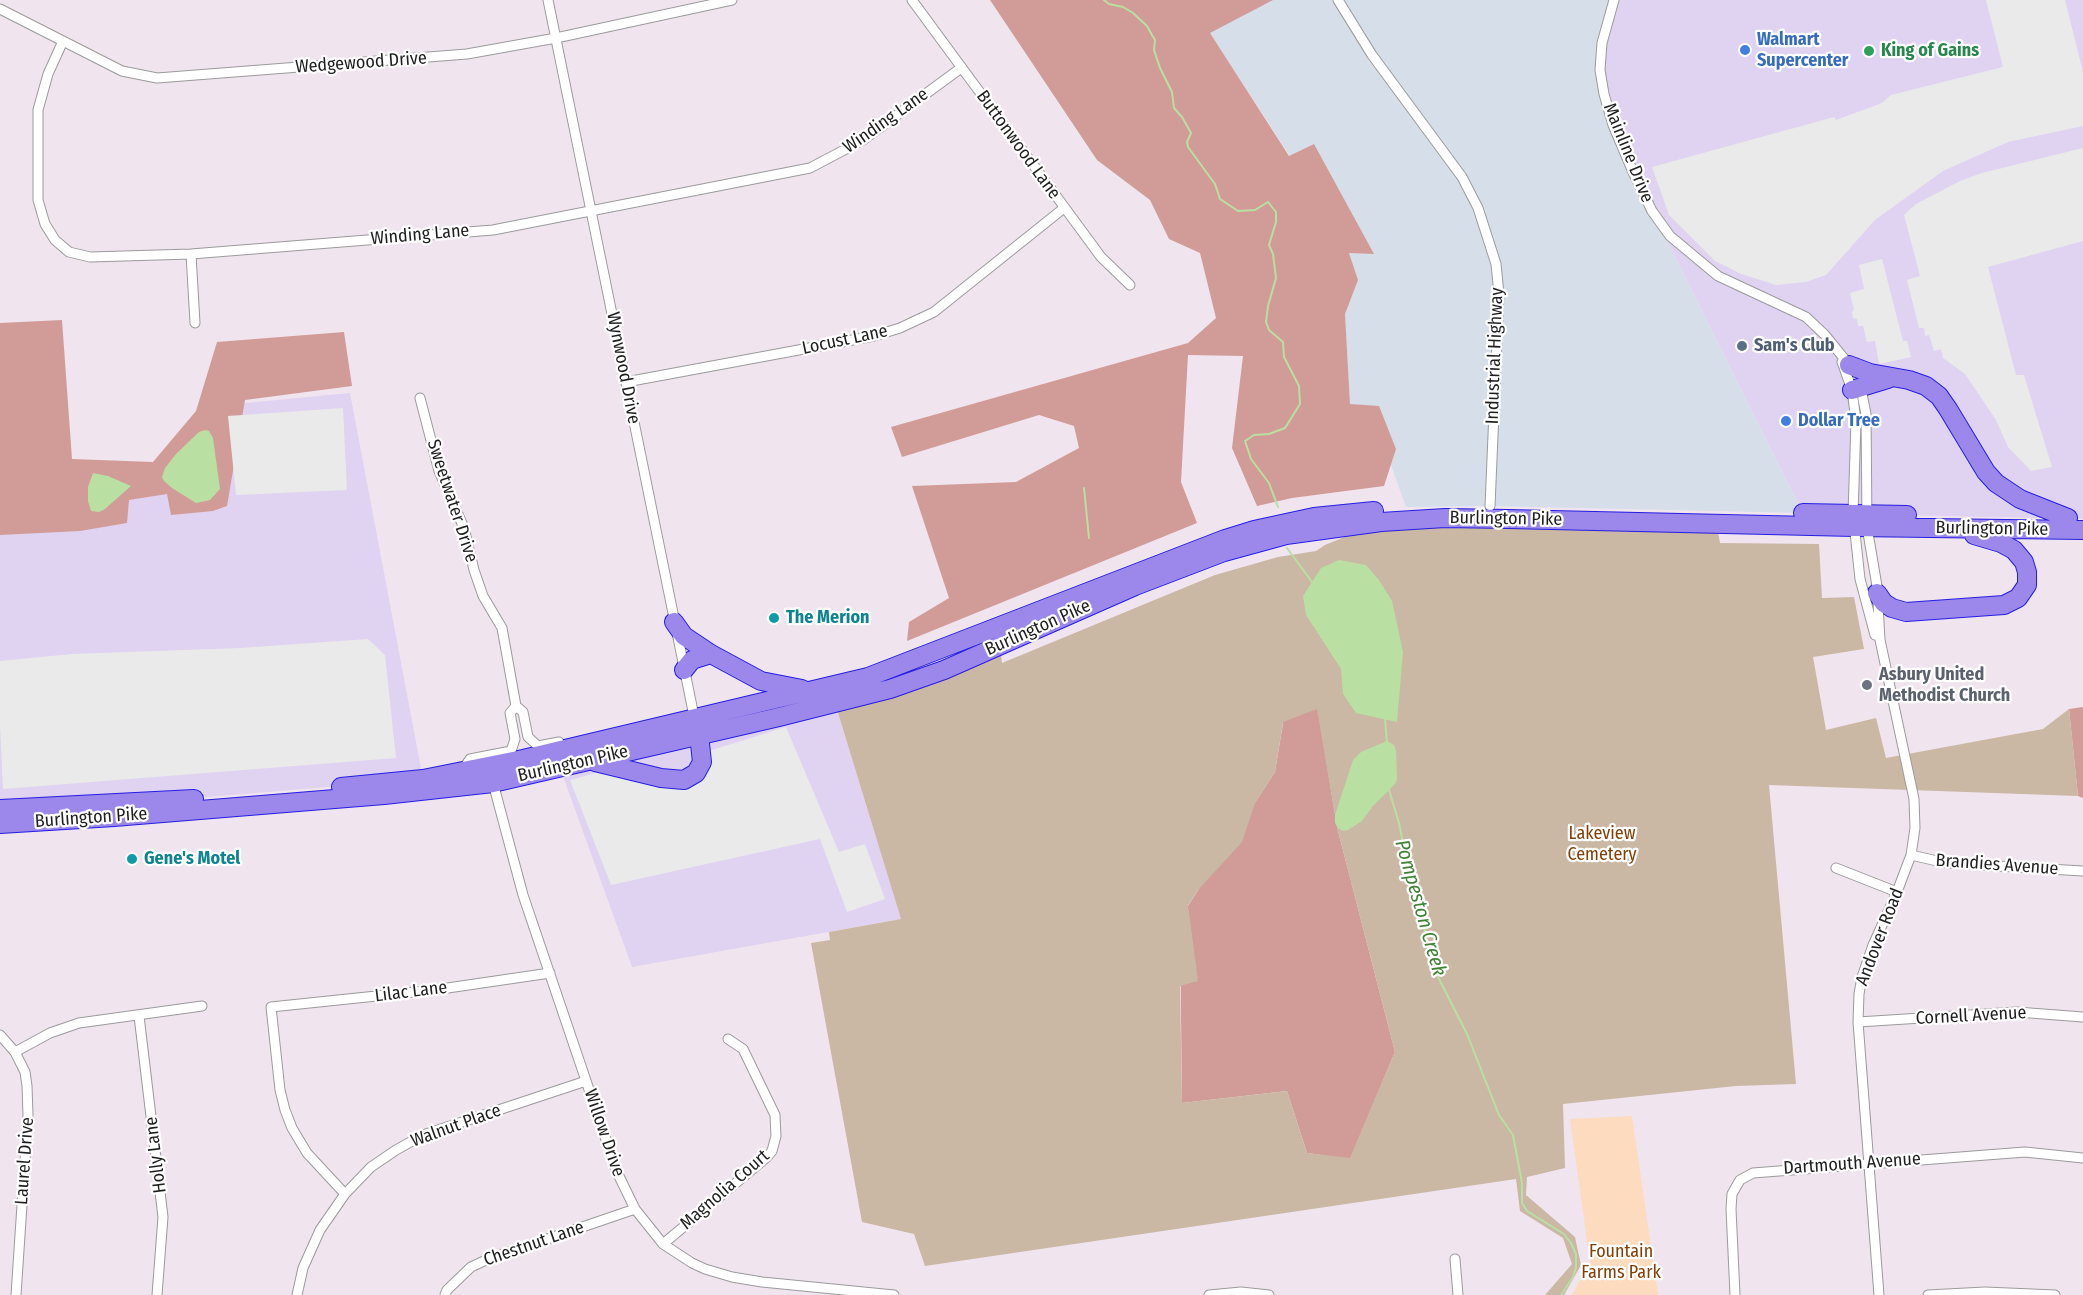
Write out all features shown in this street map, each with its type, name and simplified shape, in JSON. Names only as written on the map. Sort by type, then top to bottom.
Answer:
[{"type":"highway","points":[[1844,359],[1870,373],[1926,386],[1939,396],[1986,472],[1996,483],[2020,499],[2075,519]]},
{"type":"highway","points":[[1857,388],[1895,377]]},
{"type":"highway","name":"Burlington Pike","points":[[0,824],[384,795],[494,783],[591,761],[813,690],[868,677],[1168,559],[1254,530],[1314,517],[1406,507],[1490,506],[1861,521],[1952,528],[2083,530]]},
{"type":"highway","name":"Burlington Pike","points":[[0,809],[251,794],[423,779],[578,747],[835,704],[917,680],[1136,586],[1224,552],[1286,536],[1381,522],[1445,518],[1704,522],[2075,519]]},
{"type":"highway","points":[[1877,593],[1884,603],[1906,612],[2004,605],[2018,598],[2027,585],[2027,572],[2024,562],[2014,550],[2001,543],[1952,528]]},
{"type":"highway","points":[[674,622],[684,636],[711,654],[761,681],[813,690]]},
{"type":"highway","points":[[684,670],[692,660],[711,654]]},
{"type":"highway","points":[[591,761],[661,778],[684,780],[696,773],[702,762],[697,727]]},
{"type":"street","name":"Wynwood Drive","points":[[548,0],[697,727]]},
{"type":"street","name":"Wedgewood Drive","points":[[0,9],[122,71],[157,78],[467,54],[556,38],[732,0]]},
{"type":"street","name":"Buttonwood Lane","points":[[912,0],[1101,257],[1131,285]]},
{"type":"street","name":"Industrial Highway","points":[[1338,0],[1372,55],[1462,177],[1478,208],[1496,264],[1499,294],[1490,506]]},
{"type":"street","name":"Mainline Drive","points":[[1614,0],[1602,43],[1600,70],[1604,94],[1613,125],[1652,212],[1670,236],[1718,276],[1806,317],[1825,335],[1844,359]]},
{"type":"street","name":"Winding Lane","points":[[63,41],[48,74],[38,110],[38,200],[45,224],[55,240],[69,252],[90,258],[191,254],[493,230],[810,168],[863,140],[961,68]]},
{"type":"street","name":"Locust Lane","points":[[626,381],[874,336],[900,328],[933,312],[1064,208]]},
{"type":"street","points":[[191,254],[195,323]]},
{"type":"street","name":"Andover Road","points":[[1844,359],[1866,414],[1860,579],[1882,656],[1914,799],[1915,828],[1911,855],[1862,977],[1859,994],[1858,1022],[1879,1295]]},
{"type":"street","name":"Andover Road","points":[[1857,388],[1856,422],[1861,521],[1877,593],[1882,656]]},
{"type":"street","name":"Sweetwater Drive","points":[[420,398],[439,471],[464,528],[483,596],[502,628],[516,706],[523,712],[528,737],[538,746],[564,741],[578,747]]},
{"type":"street","name":"Sweetwater Drive","points":[[461,772],[470,759],[511,751],[515,739],[510,713],[516,706]]},
{"type":"street","name":"Willow Drive","points":[[494,783],[523,895],[617,1172],[635,1209],[663,1244],[692,1263],[732,1277],[894,1295]]},
{"type":"street","name":"Brandies Avenue","points":[[1911,855],[1946,863],[2083,871]]},
{"type":"street","points":[[1836,868],[1897,892]]},
{"type":"street","name":"Lilac Lane","points":[[345,1194],[307,1153],[292,1128],[280,1089],[271,1007],[434,990],[550,973]]},
{"type":"street","points":[[15,1052],[50,1033],[79,1023],[202,1006]]},
{"type":"street","name":"Cornell Avenue","points":[[1858,1022],[2017,1012],[2083,1017]]},
{"type":"street","name":"Holly Lane","points":[[139,1016],[163,1217],[157,1295]]},
{"type":"street","name":"Laurel Drive","points":[[0,1035],[15,1052],[25,1072],[27,1086],[28,1114],[16,1295]]},
{"type":"street","name":"Magnolia Court","points":[[663,1244],[772,1152],[776,1136],[775,1115],[742,1049],[728,1039]]},
{"type":"street","name":"Walnut Place","points":[[297,1295],[303,1268],[320,1230],[345,1194],[371,1167],[423,1135],[586,1081]]},
{"type":"street","name":"Dartmouth Avenue","points":[[1736,1295],[1732,1194],[1740,1180],[1753,1173],[1868,1162],[2025,1152],[2083,1158]]},
{"type":"street","name":"Chestnut Lane","points":[[445,1295],[447,1290],[471,1267],[486,1260],[635,1209]]},
{"type":"street","points":[[1455,1259],[1458,1295]]},
{"type":"street","points":[[1209,1295],[1241,1292],[1269,1295]]},
{"type":"street","points":[[1928,1295],[1985,1292],[2055,1295]]},
{"type":"shaded area","points":[[990,0],[1273,0],[1210,33],[1289,156],[1314,144],[1374,254],[1349,253],[1358,280],[1345,314],[1350,404],[1379,406],[1396,449],[1384,486],[1292,498],[1257,506],[1232,448],[1243,356],[1188,355],[1181,482],[1197,523],[907,641],[909,622],[949,598],[912,486],[1016,482],[1079,448],[1074,426],[1039,415],[902,457],[891,427],[1188,343],[1216,318],[1200,253],[1169,239],[1150,200],[1097,160]]},
{"type":"shaded area","points":[[1146,0],[1614,0],[1600,70],[1633,172],[1803,513],[1490,506],[1406,507],[1370,406],[1350,404],[1345,314],[1355,286],[1355,273],[1349,253],[1356,253],[1302,150],[1290,156],[1215,41]]},
{"type":"shaded area","points":[[1614,0],[2083,0],[2083,519],[1803,513],[1633,172],[1600,70]]},
{"type":"shaded area","points":[[1986,0],[2065,0],[2083,72],[2083,126],[2008,142],[1943,171],[1875,220],[1826,275],[1806,282],[1776,285],[1741,274],[1715,261],[1669,215],[1652,167],[1834,117],[1836,120],[1882,103],[1891,95],[2003,67]]},
{"type":"shaded area","points":[[2083,148],[2083,241],[1988,267],[2016,375],[2024,375],[2052,467],[2031,471],[2008,447],[1996,420],[1965,374],[1943,358],[1941,349],[1934,351],[1929,335],[1925,336],[1924,328],[1919,328],[1907,280],[1920,276],[1904,215],[1916,204],[1960,181],[1982,173]]},
{"type":"shaded area","points":[[1882,259],[1903,341],[1907,341],[1911,357],[1879,364],[1875,341],[1867,342],[1863,326],[1858,326],[1857,319],[1853,318],[1854,310],[1850,293],[1864,289],[1859,265]]},
{"type":"shaded area","points":[[62,320],[72,459],[153,462],[196,411],[217,342],[344,332],[352,386],[245,400],[227,506],[213,511],[171,515],[167,494],[129,500],[127,523],[80,531],[0,535],[0,323]]},
{"type":"shaded area","points":[[350,393],[423,779],[196,798],[0,809],[0,526],[89,521],[225,405]]},
{"type":"shaded area","points":[[343,408],[347,490],[236,495],[228,416]]},
{"type":"shaded area","points":[[209,431],[213,438],[220,489],[210,500],[196,503],[172,488],[162,477],[165,468],[176,454],[199,432]]},
{"type":"shaded area","points":[[93,473],[108,476],[131,486],[105,509],[99,512],[91,511],[88,487]]},
{"type":"shaded area","points":[[1339,560],[1366,565],[1392,601],[1403,652],[1397,722],[1356,713],[1343,694],[1341,669],[1306,615],[1303,596],[1321,568]]},
{"type":"shaded area","points":[[368,639],[385,655],[396,758],[3,789],[0,661],[72,654],[240,648]]},
{"type":"shaded area","points":[[1316,698],[1337,827],[1395,1052],[1350,1159],[1307,1153],[1287,1091],[1182,1103],[1180,918],[1275,772],[1285,711]]},
{"type":"shaded area","points":[[835,703],[901,919],[632,967],[560,768]]},
{"type":"shaded area","points":[[2083,707],[2083,798],[2078,796],[2069,709]]},
{"type":"shaded area","points":[[786,727],[839,852],[865,844],[885,899],[847,912],[820,839],[611,885],[570,780],[617,767],[689,777],[702,753]]},
{"type":"shaded area","points":[[1387,741],[1394,745],[1396,750],[1397,779],[1395,784],[1362,821],[1348,830],[1339,829],[1335,823],[1335,815],[1353,760],[1361,752]]},
{"type":"green space","name":"Lakeview Cemetery","points":[[1381,522],[1716,522],[1720,543],[1819,544],[1822,598],[1854,597],[1864,649],[1813,657],[1826,730],[1876,718],[1886,758],[2043,729],[2069,709],[2078,796],[1769,785],[1796,1084],[1736,1086],[1563,1104],[1565,1168],[1527,1177],[1526,1195],[1575,1237],[1581,1265],[1564,1295],[1545,1295],[1572,1264],[1563,1238],[1520,1211],[1516,1179],[925,1266],[914,1234],[862,1222],[811,943],[830,940],[829,932],[901,919],[835,703],[1000,645],[1002,663],[1215,575],[1278,557],[1316,551],[1325,545]],"holes":[[[1317,709],[1337,827],[1395,1052],[1350,1158],[1307,1153],[1287,1091],[1182,1103],[1180,986],[1198,981],[1188,905],[1198,890],[1242,842],[1255,803],[1275,772],[1283,722]]]},
{"type":"green space","name":"Fountain Farms Park","points":[[1632,1116],[1658,1295],[1572,1295],[1590,1262],[1570,1119]]},
{"type":"waterway","name":"Pompeston Creek","points":[[1104,0],[1133,13],[1147,26],[1155,40],[1154,50],[1172,92],[1174,108],[1191,133],[1187,142],[1188,147],[1215,184],[1220,199],[1238,211],[1255,210],[1268,202],[1276,212],[1276,222],[1269,245],[1273,254],[1276,278],[1266,322],[1269,330],[1283,342],[1284,357],[1299,386],[1300,404],[1285,428],[1269,434],[1254,435],[1245,441],[1251,459],[1269,483],[1278,507]]},
{"type":"waterway","points":[[1084,488],[1089,538]]},
{"type":"waterway","name":"Pompeston Creek","points":[[1287,548],[1312,582]]},
{"type":"waterway","name":"Pompeston Creek","points":[[1385,719],[1387,743]]},
{"type":"waterway","name":"Pompeston Creek","points":[[1389,790],[1399,823],[1409,875],[1421,912],[1432,965],[1467,1034],[1499,1115],[1513,1135],[1522,1183],[1522,1203],[1527,1211],[1564,1234],[1576,1254],[1576,1268],[1573,1277],[1561,1295]]},
{"type":"place","name":"Walmart Supercenter","points":[[1745,50]]},
{"type":"place","name":"King of Gains","points":[[1869,51]]},
{"type":"place","name":"Sam's Club","points":[[1742,346]]},
{"type":"place","name":"Dollar Tree","points":[[1786,421]]},
{"type":"place","name":"The Merion","points":[[774,618]]},
{"type":"place","name":"Asbury United Methodist Church","points":[[1867,685]]},
{"type":"place","name":"Gene's Motel","points":[[132,859]]}]
